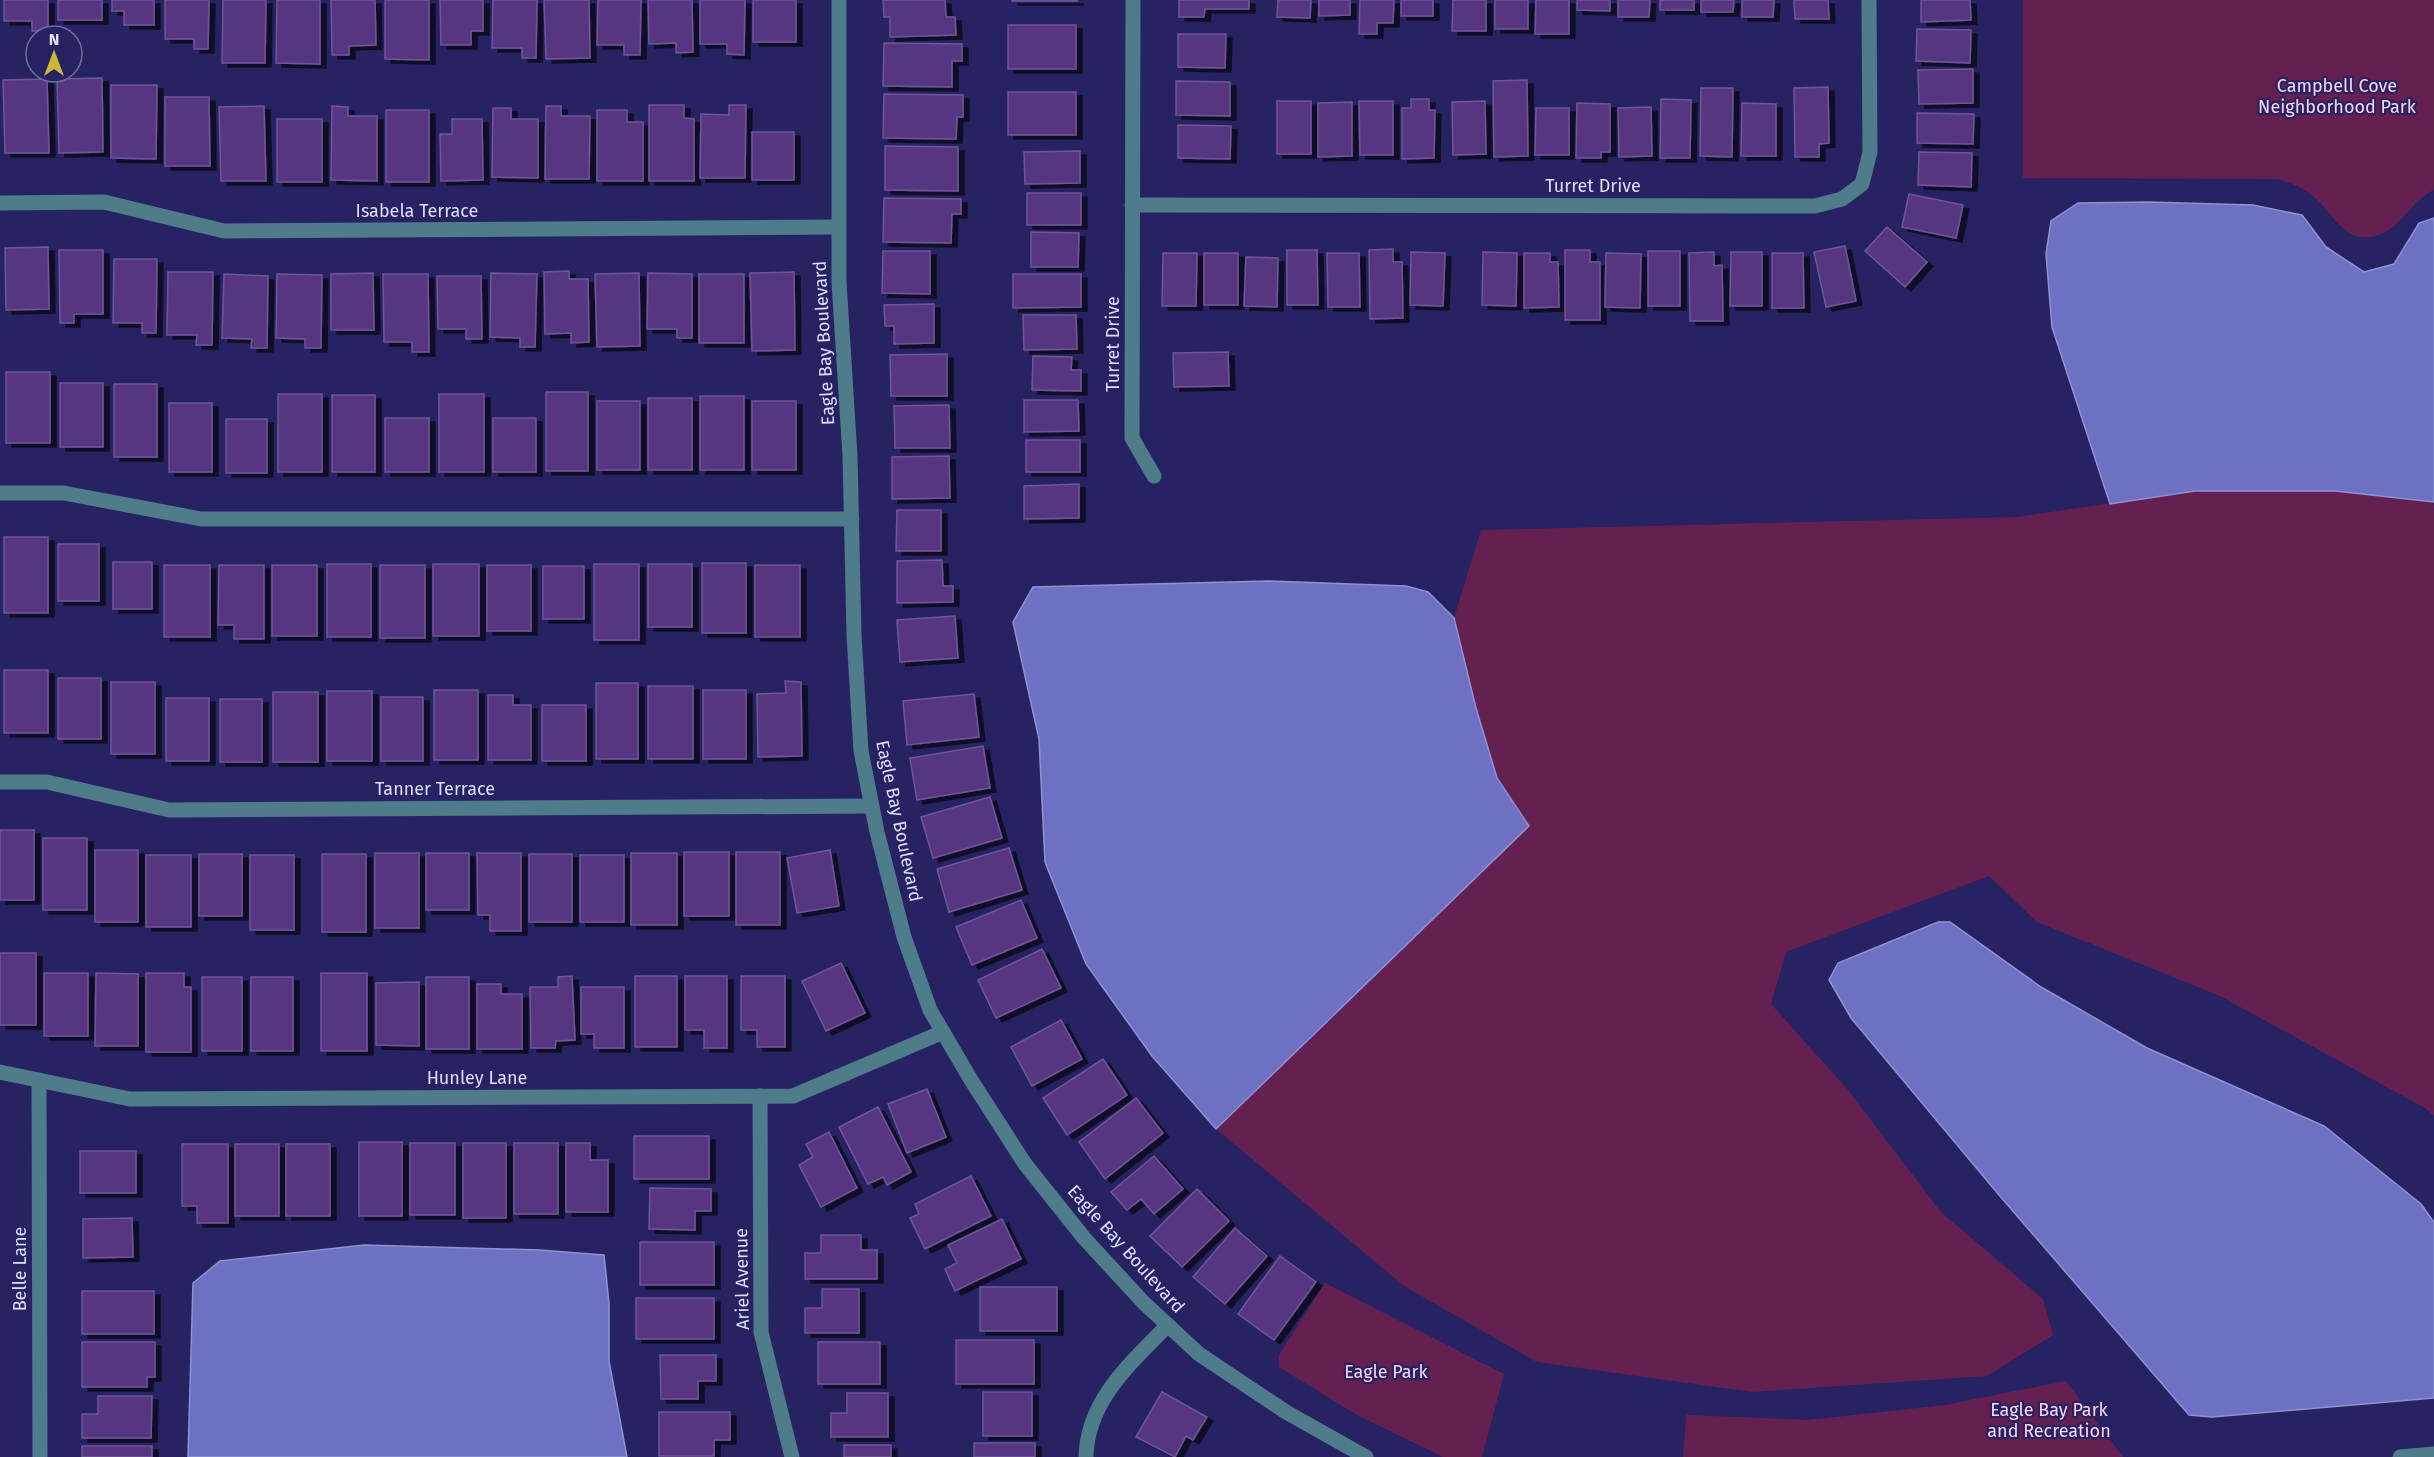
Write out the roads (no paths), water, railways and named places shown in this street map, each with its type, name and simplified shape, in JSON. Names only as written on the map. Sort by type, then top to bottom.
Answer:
[{"type":"street","name":"Eagle Bay Boulevard","points":[[839,0],[838,282],[850,456],[854,635],[861,751],[904,937],[930,1010],[1025,1164],[1084,1238],[1144,1303],[1209,1361],[1286,1412],[1366,1457]]},
{"type":"street","name":"Turret Drive","points":[[1133,0],[1132,438],[1154,476]]},
{"type":"street","name":"Turret Drive","points":[[1132,205],[1815,206],[1842,199],[1862,184],[1870,152],[1869,0]]},
{"type":"street","name":"Isabela Terrace","points":[[0,203],[104,202],[224,231],[838,227]]},
{"type":"street","points":[[0,493],[64,493],[201,519],[852,519]]},
{"type":"street","name":"Tanner Terrace","points":[[0,782],[47,782],[169,810],[872,806]]},
{"type":"street","name":"Hunley Lane","points":[[0,1072],[130,1099],[793,1096],[943,1032]]},
{"type":"street","name":"Belle Lane","points":[[39,1080],[40,1457]]},
{"type":"street","name":"Ariel Avenue","points":[[760,1096],[761,1332],[792,1457]]},
{"type":"street","points":[[1086,1457],[1090,1430],[1100,1404],[1119,1375],[1168,1325]]},
{"type":"street","points":[[2400,1457],[2434,1454]]},
{"type":"water","points":[[2078,203],[2253,205],[2302,215],[2326,247],[2364,272],[2394,264],[2419,223],[2434,218],[2434,502],[2335,491],[2195,491],[2110,504],[2052,327],[2046,254],[2051,221]]},
{"type":"water","points":[[1268,581],[1406,586],[1428,592],[1454,618],[1476,708],[1497,778],[1529,826],[1216,1129],[1152,1056],[1086,964],[1045,862],[1039,739],[1013,622],[1033,587]]},
{"type":"water","points":[[1938,922],[1950,922],[2041,987],[2147,1048],[2324,1126],[2421,1204],[2434,1222],[2434,1398],[2212,1417],[2189,1415],[1999,1195],[1851,1018],[1829,980],[1838,963]]},
{"type":"water","points":[[364,1245],[539,1250],[604,1255],[609,1303],[609,1361],[627,1457],[188,1457],[193,1283],[220,1261]]},
{"type":"park label","name":"Campbell Cove Neighborhood Park","points":[[2337,96]]},
{"type":"park label","name":"Eagle Park","points":[[1386,1372]]},
{"type":"park label","name":"Eagle Bay Park and Recreation","points":[[2049,1420]]}]
